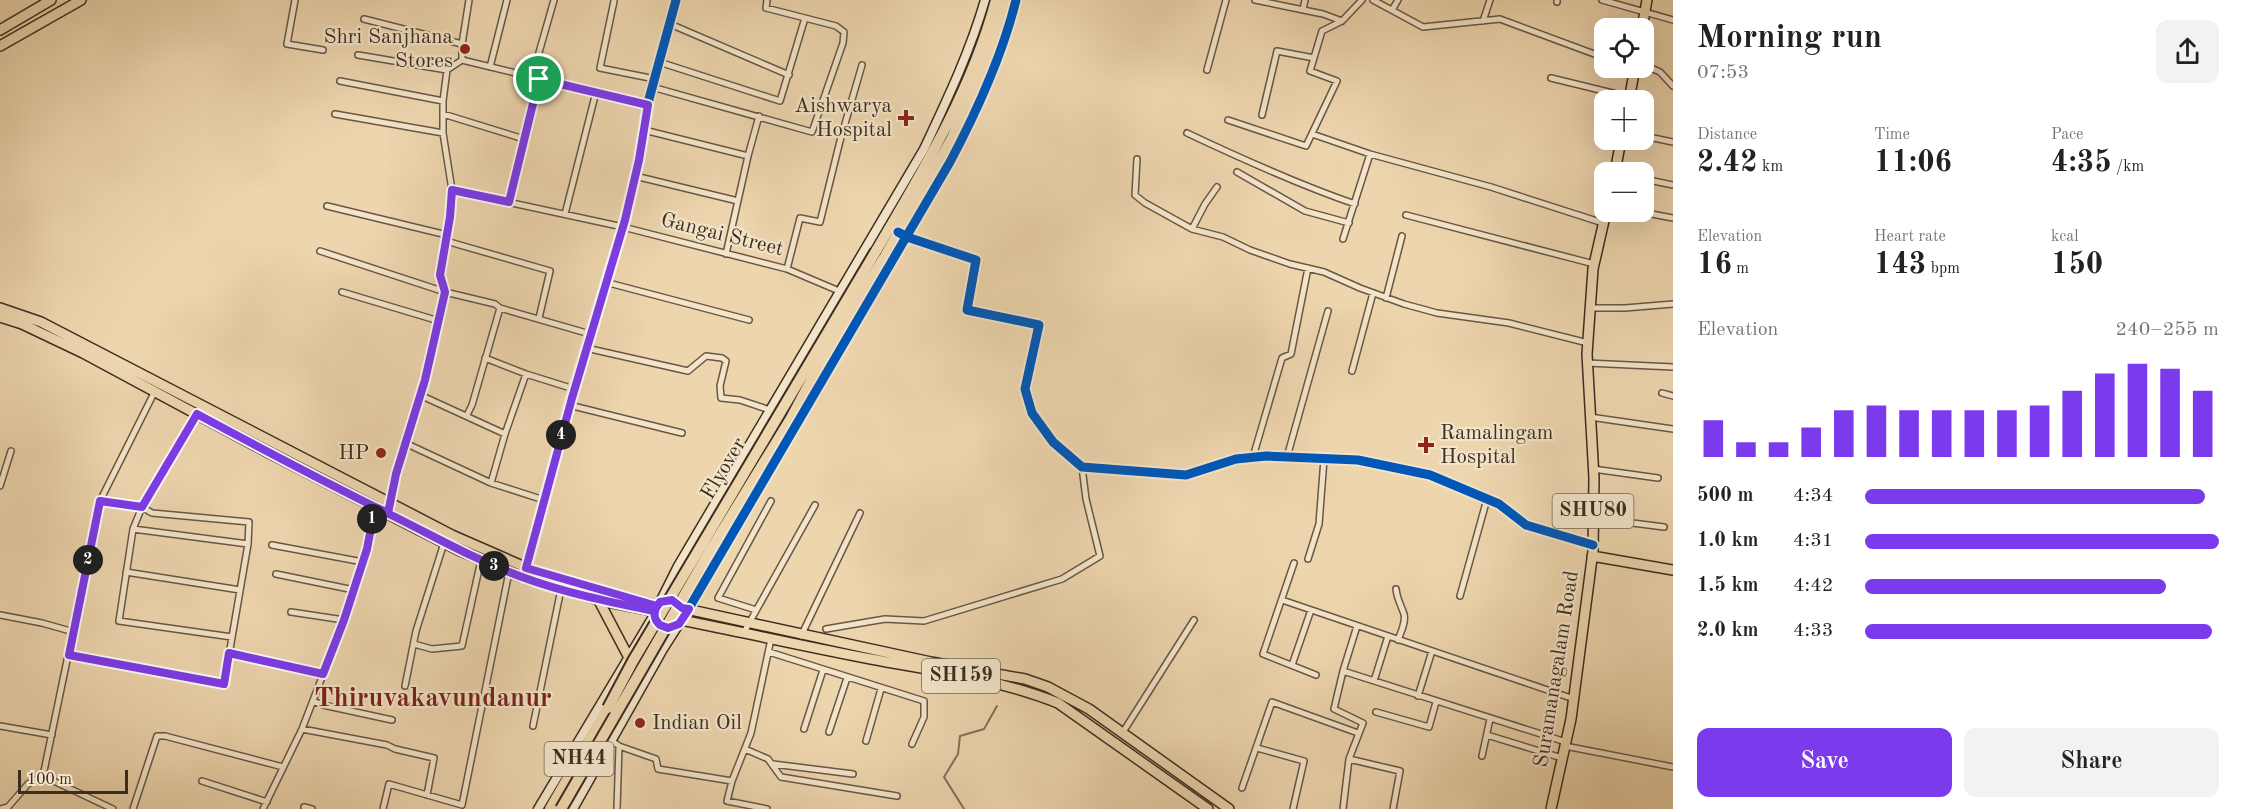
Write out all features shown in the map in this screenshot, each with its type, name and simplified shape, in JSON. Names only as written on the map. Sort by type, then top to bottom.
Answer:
[{"type":"highway","name":"NH44","points":[[561,809],[711,549],[791,418],[904,211],[955,108],[979,52],[996,0]]},
{"type":"highway","name":"NH44","points":[[904,211],[951,140],[986,61],[1005,0]]},
{"type":"highway","name":"Flyover","points":[[550,809],[633,661],[880,254]]},
{"type":"main road","points":[[0,30],[51,0]]},
{"type":"main road","points":[[0,46],[81,0]]},
{"type":"main road","points":[[1644,18],[1647,0]]},
{"type":"main road","name":"Suramanagalam Road","points":[[1551,809],[1574,699],[1593,551],[1593,469],[1587,363],[1594,264],[1603,223]]},
{"type":"main road","points":[[0,308],[41,322],[172,395],[390,502],[525,573],[656,609]]},
{"type":"main road","name":"SH159","points":[[0,317],[22,324],[73,348],[155,391],[172,395],[197,414],[444,543],[508,572],[525,573],[561,589],[598,599],[656,609],[672,600],[686,608]]},
{"type":"main road","points":[[1593,551],[1673,568]]},
{"type":"main road","points":[[598,599],[628,656]]},
{"type":"main road","points":[[681,622],[686,608],[930,662],[1025,679],[1048,687],[1089,709],[1230,809]]},
{"type":"main road","name":"SH159","points":[[656,609],[657,622],[664,627],[672,628],[681,622],[990,681],[1042,696],[1058,703],[1208,809]]},
{"type":"street","points":[[295,0],[287,44],[323,50]]},
{"type":"street","points":[[462,60],[462,44],[469,0]]},
{"type":"street","points":[[490,67],[507,0]]},
{"type":"street","points":[[509,202],[554,0]]},
{"type":"street","points":[[525,573],[569,405],[623,227],[636,176],[652,87],[676,0]]},
{"type":"street","points":[[652,87],[812,132],[843,43],[844,32],[836,26],[766,8],[767,0]]},
{"type":"street","points":[[686,608],[893,231],[924,149],[952,90],[976,31],[985,0]]},
{"type":"street","points":[[538,809],[839,291],[893,231],[970,124],[989,80],[1016,0]]},
{"type":"street","points":[[1207,70],[1226,0]]},
{"type":"street","points":[[1255,0],[1323,14],[1342,21]]},
{"type":"street","points":[[1303,10],[1305,0]]},
{"type":"street","points":[[1228,120],[1306,146],[1337,81],[1310,70],[1322,30],[1342,21],[1362,0]]},
{"type":"street","points":[[1373,0],[1423,27],[1500,19],[1594,54]]},
{"type":"street","points":[[1392,10],[1398,0]]},
{"type":"street","points":[[1483,21],[1490,0]]},
{"type":"street","points":[[1602,0],[1673,20]]},
{"type":"street","points":[[614,1],[600,68],[654,79]]},
{"type":"street","points":[[659,62],[780,101],[805,18]]},
{"type":"street","points":[[363,19],[462,44]]},
{"type":"street","points":[[670,24],[789,75]]},
{"type":"street","points":[[1262,115],[1277,51],[1314,58]]},
{"type":"street","points":[[358,55],[447,70],[462,60],[648,105]]},
{"type":"street","points":[[787,269],[800,218],[820,222],[862,65]]},
{"type":"street","points":[[1654,69],[1660,72],[1673,86]]},
{"type":"street","points":[[388,513],[445,292],[440,275],[452,190],[443,133],[442,101],[447,70]]},
{"type":"street","points":[[1551,78],[1596,90]]},
{"type":"street","points":[[340,81],[442,101]]},
{"type":"street","points":[[565,214],[596,92]]},
{"type":"street","points":[[336,114],[443,133]]},
{"type":"street","points":[[443,114],[524,139]]},
{"type":"street","points":[[726,254],[759,116]]},
{"type":"street","points":[[644,130],[748,156]]},
{"type":"street","points":[[1187,133],[1318,192],[1355,204]]},
{"type":"street","points":[[1312,134],[1370,154],[1491,187],[1603,223]]},
{"type":"street","points":[[1654,138],[1673,142]]},
{"type":"street","points":[[1343,239],[1370,154]]},
{"type":"street","points":[[1137,159],[1135,195],[1192,230],[1223,237],[1250,250],[1342,279],[1386,298],[1437,313],[1509,323],[1588,343]]},
{"type":"street","points":[[1237,172],[1305,211],[1349,223]]},
{"type":"street","points":[[636,176],[738,201]]},
{"type":"street","points":[[1654,181],[1673,185]]},
{"type":"street","points":[[1192,230],[1205,204],[1217,187]]},
{"type":"street","name":"Gangai Street","points":[[452,190],[623,227],[787,269],[839,291]]},
{"type":"street","points":[[327,206],[446,238],[549,271],[539,318]]},
{"type":"street","points":[[1654,214],[1673,218]]},
{"type":"street","points":[[1406,215],[1594,264]]},
{"type":"street","points":[[893,231],[976,260],[968,310],[1039,325],[1025,389],[1032,413],[1053,442],[1082,467],[1186,476],[1236,459],[1253,457],[1358,460],[1430,475],[1499,504],[1526,525],[1593,551]]},
{"type":"street","points":[[1386,298],[1402,236]]},
{"type":"street","points":[[320,251],[445,292],[495,304],[500,308],[590,334]]},
{"type":"street","points":[[1253,457],[1282,358],[1291,354],[1308,268]]},
{"type":"street","points":[[605,282],[748,320]]},
{"type":"street","points":[[342,292],[439,321]]},
{"type":"street","points":[[1352,371],[1372,293]]},
{"type":"street","points":[[1590,308],[1673,304]]},
{"type":"street","points":[[467,415],[472,405],[500,308]]},
{"type":"street","points":[[1287,457],[1328,310]]},
{"type":"street","points":[[586,348],[688,370],[706,356],[722,358],[726,362],[720,386],[721,398],[740,400],[770,410]]},
{"type":"street","points":[[485,358],[574,389]]},
{"type":"street","points":[[1587,363],[1673,367]]},
{"type":"street","points":[[491,483],[526,374]]},
{"type":"street","points":[[0,809],[8,808],[28,784],[43,776],[100,501],[155,391]]},
{"type":"street","points":[[1662,393],[1673,396]]},
{"type":"street","points":[[420,394],[505,434]]},
{"type":"street","points":[[569,405],[682,433]]},
{"type":"street","points":[[197,414],[142,507],[133,529],[119,621],[232,637]]},
{"type":"street","points":[[1590,417],[1673,429]]},
{"type":"street","points":[[405,443],[491,483],[544,500]]},
{"type":"street","points":[[0,486],[11,451]]},
{"type":"street","points":[[1308,559],[1318,524],[1324,459]]},
{"type":"street","points":[[826,629],[885,618],[924,621],[1062,579],[1100,556],[1084,492],[1082,467]]},
{"type":"street","points":[[1593,469],[1658,478]]},
{"type":"street","points":[[1460,596],[1487,499]]},
{"type":"street","points":[[69,655],[224,684],[248,544],[249,522],[152,513],[142,507],[100,501]]},
{"type":"street","points":[[756,610],[718,598],[771,501]]},
{"type":"street","points":[[743,634],[815,505]]},
{"type":"street","points":[[263,809],[302,729],[344,620],[363,562],[375,507]]},
{"type":"street","points":[[796,645],[860,513]]},
{"type":"street","points":[[1593,518],[1664,527]]},
{"type":"street","points":[[133,529],[248,544]]},
{"type":"street","points":[[405,686],[416,631],[444,543]]},
{"type":"street","points":[[272,545],[363,562]]},
{"type":"street","points":[[414,644],[432,649],[462,646],[481,560]]},
{"type":"street","points":[[1294,563],[1263,654],[1316,675]]},
{"type":"street","points":[[126,572],[240,590]]},
{"type":"street","points":[[383,809],[389,784],[462,805],[508,572]]},
{"type":"street","points":[[276,574],[354,590]]},
{"type":"street","points":[[533,726],[561,589]]},
{"type":"street","points":[[1396,589],[1397,602],[1404,614],[1398,640]]},
{"type":"street","points":[[1282,600],[1574,699]]},
{"type":"street","points":[[1292,665],[1311,610]]},
{"type":"street","points":[[291,612],[344,620]]},
{"type":"street","points":[[0,615],[42,623],[74,633]]},
{"type":"street","points":[[1123,732],[1194,620]]},
{"type":"street","points":[[573,809],[616,744],[663,649],[681,622]]},
{"type":"street","points":[[1343,809],[1349,759],[1363,723],[1334,709],[1357,626]]},
{"type":"street","points":[[1374,681],[1389,636]]},
{"type":"street","points":[[765,809],[727,801],[732,781],[751,733],[771,639]]},
{"type":"street","points":[[1418,696],[1432,651]]},
{"type":"street","points":[[769,652],[924,701],[924,717],[912,744]]},
{"type":"street","points":[[229,653],[323,674]]},
{"type":"street","points":[[804,729],[823,670]]},
{"type":"street","points":[[1343,670],[1565,744],[1673,767]]},
{"type":"street","points":[[829,732],[847,678]]},
{"type":"street","points":[[866,741],[881,689]]},
{"type":"street","points":[[313,701],[392,720]]},
{"type":"street","points":[[1242,788],[1272,702],[1358,733]]},
{"type":"street","points":[[1377,712],[1430,727],[1436,702]]},
{"type":"street","points":[[1482,756],[1490,719]]},
{"type":"street","points":[[0,726],[52,735]]},
{"type":"street","points":[[302,729],[387,745],[434,758],[427,795]]},
{"type":"street","points":[[1487,735],[1562,758]]},
{"type":"street","points":[[133,809],[157,736],[165,736],[283,767]]},
{"type":"street","points":[[616,744],[656,759],[658,769],[732,781]]},
{"type":"street","points":[[616,744],[617,809]]},
{"type":"street","points":[[1257,748],[1304,761],[1293,809]]},
{"type":"street","points":[[745,749],[768,759],[782,777],[897,796]]},
{"type":"street","points":[[1349,759],[1401,771],[1393,809]]},
{"type":"street","points":[[773,764],[854,774]]},
{"type":"street","points":[[43,776],[113,809]]},
{"type":"street","points":[[202,781],[267,802]]},
{"type":"street","points":[[304,807],[312,809]]},
{"type":"waterway","points":[[964,809],[944,777],[958,754],[960,736],[984,729],[997,706]]},
{"type":"cycle path","points":[[524,578],[571,398],[625,220],[639,160],[649,99],[676,0]]},
{"type":"cycle path","points":[[682,620],[950,162],[988,83],[1004,42],[1016,0]]},
{"type":"cycle path","points":[[898,232],[976,260],[967,310],[1039,325],[1025,389],[1032,413],[1053,442],[1082,467],[1186,475],[1236,459],[1266,456],[1358,460],[1430,475],[1499,504],[1526,525],[1593,545]]},
{"type":"place","name":"Shri Sanjhana Stores","points":[[465,49]]},
{"type":"place","name":"Aishwarya Hospital","points":[[906,118]]},
{"type":"place","name":"Ramalingam Hospital","points":[[1426,445]]},
{"type":"place","name":"HP","points":[[381,453]]},
{"type":"place","name":"Indian Oil","points":[[640,723]]},
{"type":"district","name":"Thiruvakavundanur","points":[[433,698]]},
{"type":"route","points":[[539,79],[509,202],[452,190],[440,275],[445,292],[425,380],[396,474],[388,513],[375,507],[367,549],[344,620],[323,674],[229,653],[224,684],[69,655],[100,501],[142,507],[197,414],[267,452],[388,513],[458,550],[524,578],[603,601],[654,611],[664,600],[677,601],[682,608],[689,609],[679,624],[672,628],[660,625],[654,615],[654,611],[657,606],[526,568],[596,313],[625,220],[639,160],[648,105],[539,79]]}]
